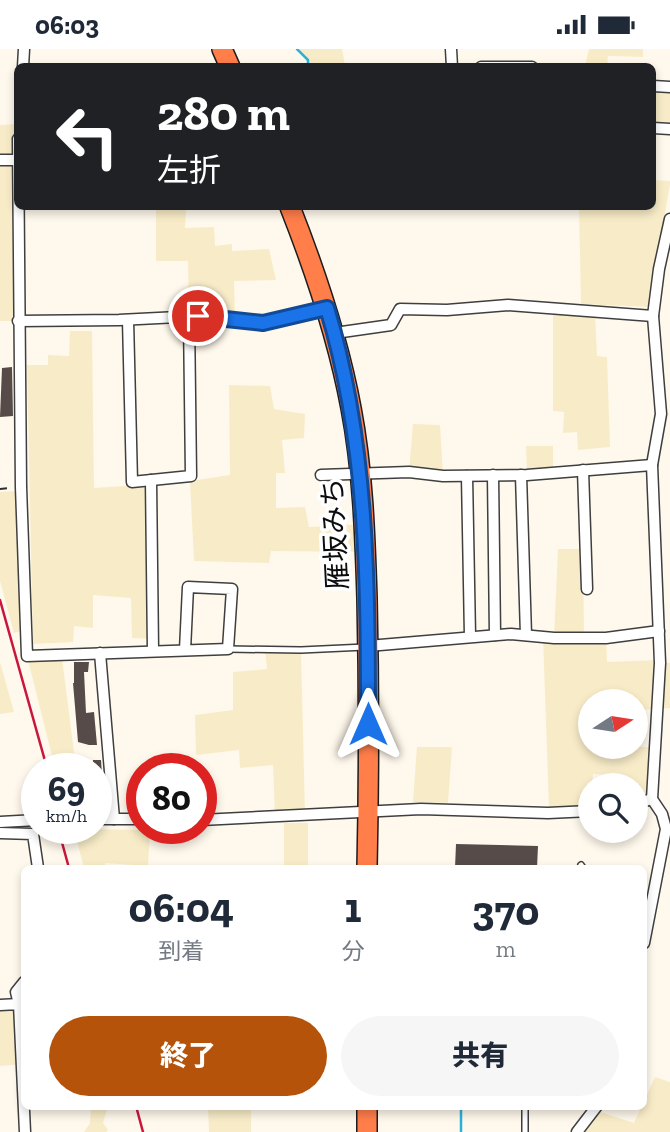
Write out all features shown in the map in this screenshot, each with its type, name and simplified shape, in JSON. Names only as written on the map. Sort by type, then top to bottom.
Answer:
[{"type":"highway","name":"雁坂みち","points":[[291,210],[335,333],[352,411],[361,473],[368,646],[367,865]]},
{"type":"highway","points":[[367,1110],[367,1132]]},
{"type":"street","points":[[17,210],[27,656],[228,649],[232,589],[188,587],[186,650]]},
{"type":"street","points":[[647,927],[666,829],[662,814],[652,799],[665,663],[659,631],[652,465],[661,414],[653,316],[659,268],[670,219]]},
{"type":"street","points":[[335,333],[391,325],[400,309],[447,310],[508,305],[653,316]]},
{"type":"street","points":[[18,321],[189,317],[263,323],[327,308]]},
{"type":"street","points":[[128,320],[132,482],[191,476],[189,317]]},
{"type":"street","points":[[321,475],[521,475],[652,465]]},
{"type":"street","points":[[583,470],[587,589]]},
{"type":"street","points":[[467,475],[470,636]]},
{"type":"street","points":[[493,475],[495,635]]},
{"type":"street","points":[[521,475],[526,635]]},
{"type":"street","points":[[151,480],[153,651]]},
{"type":"street","points":[[368,646],[470,636],[606,638],[659,631]]},
{"type":"street","points":[[100,653],[114,819],[126,819]]},
{"type":"street","points":[[648,800],[652,799]]},
{"type":"street","points":[[217,819],[421,810],[578,812]]},
{"type":"street","points":[[0,822],[21,821]]},
{"type":"street","points":[[0,833],[33,834],[38,865]]},
{"type":"street","points":[[21,986],[16,992],[21,1047]]},
{"type":"street","points":[[0,1005],[19,1004]]},
{"type":"street","points":[[24,1110],[25,1132]]},
{"type":"street","points":[[577,1132],[594,1110]]},
{"type":"lane","points":[[228,649],[301,650],[368,646]]},
{"type":"lane","points":[[525,1110],[525,1132]]},
{"type":"shaded area","points":[[297,49],[342,49],[344,63],[308,63]]},
{"type":"shaded area","points":[[589,49],[643,49],[643,57],[608,56],[607,63],[586,63]]},
{"type":"shaded area","points":[[656,89],[670,91],[670,125],[656,124]]},
{"type":"shaded area","points":[[14,124],[18,321],[0,321],[0,125]]},
{"type":"shaded area","points":[[656,180],[670,181],[649,307],[581,304],[579,210],[656,210]]},
{"type":"shaded area","points":[[156,210],[186,210],[185,228],[214,227],[215,246],[232,244],[232,251],[269,249],[276,280],[234,281],[235,319],[189,317],[188,261],[156,261]]},
{"type":"shaded area","points":[[553,313],[595,314],[597,356],[607,357],[610,447],[578,450],[577,432],[563,433],[564,412],[553,411]]},
{"type":"shaded area","points":[[70,331],[92,331],[94,488],[154,484],[156,639],[132,638],[131,598],[93,595],[93,628],[74,626],[73,642],[33,644],[27,365],[48,365],[48,355],[69,356]]},
{"type":"shaded area","points":[[229,385],[270,386],[274,409],[305,414],[304,438],[282,440],[285,473],[276,473],[276,508],[305,507],[309,527],[365,524],[365,552],[271,551],[269,563],[194,561],[190,481],[230,475]]},
{"type":"shaded area","points":[[413,424],[440,425],[443,476],[409,472]]},
{"type":"shaded area","points":[[526,446],[553,446],[553,472],[527,475]]},
{"type":"shaded area","points":[[17,491],[21,631],[14,633],[0,581],[0,492]]},
{"type":"shaded area","points":[[558,549],[583,549],[584,638],[606,638],[607,662],[660,660],[661,663],[670,663],[670,708],[648,709],[648,689],[578,689],[578,759],[648,759],[648,747],[656,747],[648,784],[648,773],[578,773],[578,806],[549,807],[543,637],[554,638]]},
{"type":"shaded area","points":[[265,649],[301,650],[305,815],[275,817],[273,765],[240,768],[239,750],[196,753],[195,715],[233,710],[233,672],[267,669]]},
{"type":"shaded area","points":[[62,658],[74,753],[51,753],[28,660]]},
{"type":"shaded area","points":[[0,662],[14,712],[0,714]]},
{"type":"shaded area","points":[[417,747],[452,747],[448,803],[413,802]]},
{"type":"shaded area","points":[[284,823],[308,823],[308,865],[284,865]]},
{"type":"shaded area","points":[[112,830],[126,830],[126,844],[149,844],[148,865],[83,865],[78,844],[112,844]]},
{"type":"shaded area","points":[[19,1004],[21,1064],[0,1066],[0,1005]]},
{"type":"shaded area","points":[[655,1077],[670,1082],[670,1132],[580,1132],[594,1110],[634,1123],[640,1110],[647,1110],[647,1095]]},
{"type":"shaded area","points":[[91,1110],[107,1110],[103,1123],[108,1130],[106,1132],[84,1132],[90,1123]]},
{"type":"shaded area","points":[[208,1110],[251,1110],[251,1132],[209,1132]]},
{"type":"building","points":[[12,367],[13,416],[0,417],[2,368]]},
{"type":"building","points":[[74,662],[89,662],[88,672],[84,672],[86,713],[94,712],[97,745],[78,742]]},
{"type":"building","points":[[456,844],[538,846],[537,865],[455,865]]},
{"type":"waterway","points":[[297,49],[308,63]]},
{"type":"waterway","points":[[461,1110],[461,1132]]},
{"type":"railway","points":[[0,600],[43,753]]},
{"type":"railway","points":[[62,844],[68,865]]},
{"type":"railway","points":[[137,1110],[143,1132]]},
{"type":"route","points":[[198,316],[263,323],[327,308],[352,411],[361,473],[365,538],[368,724]]}]
